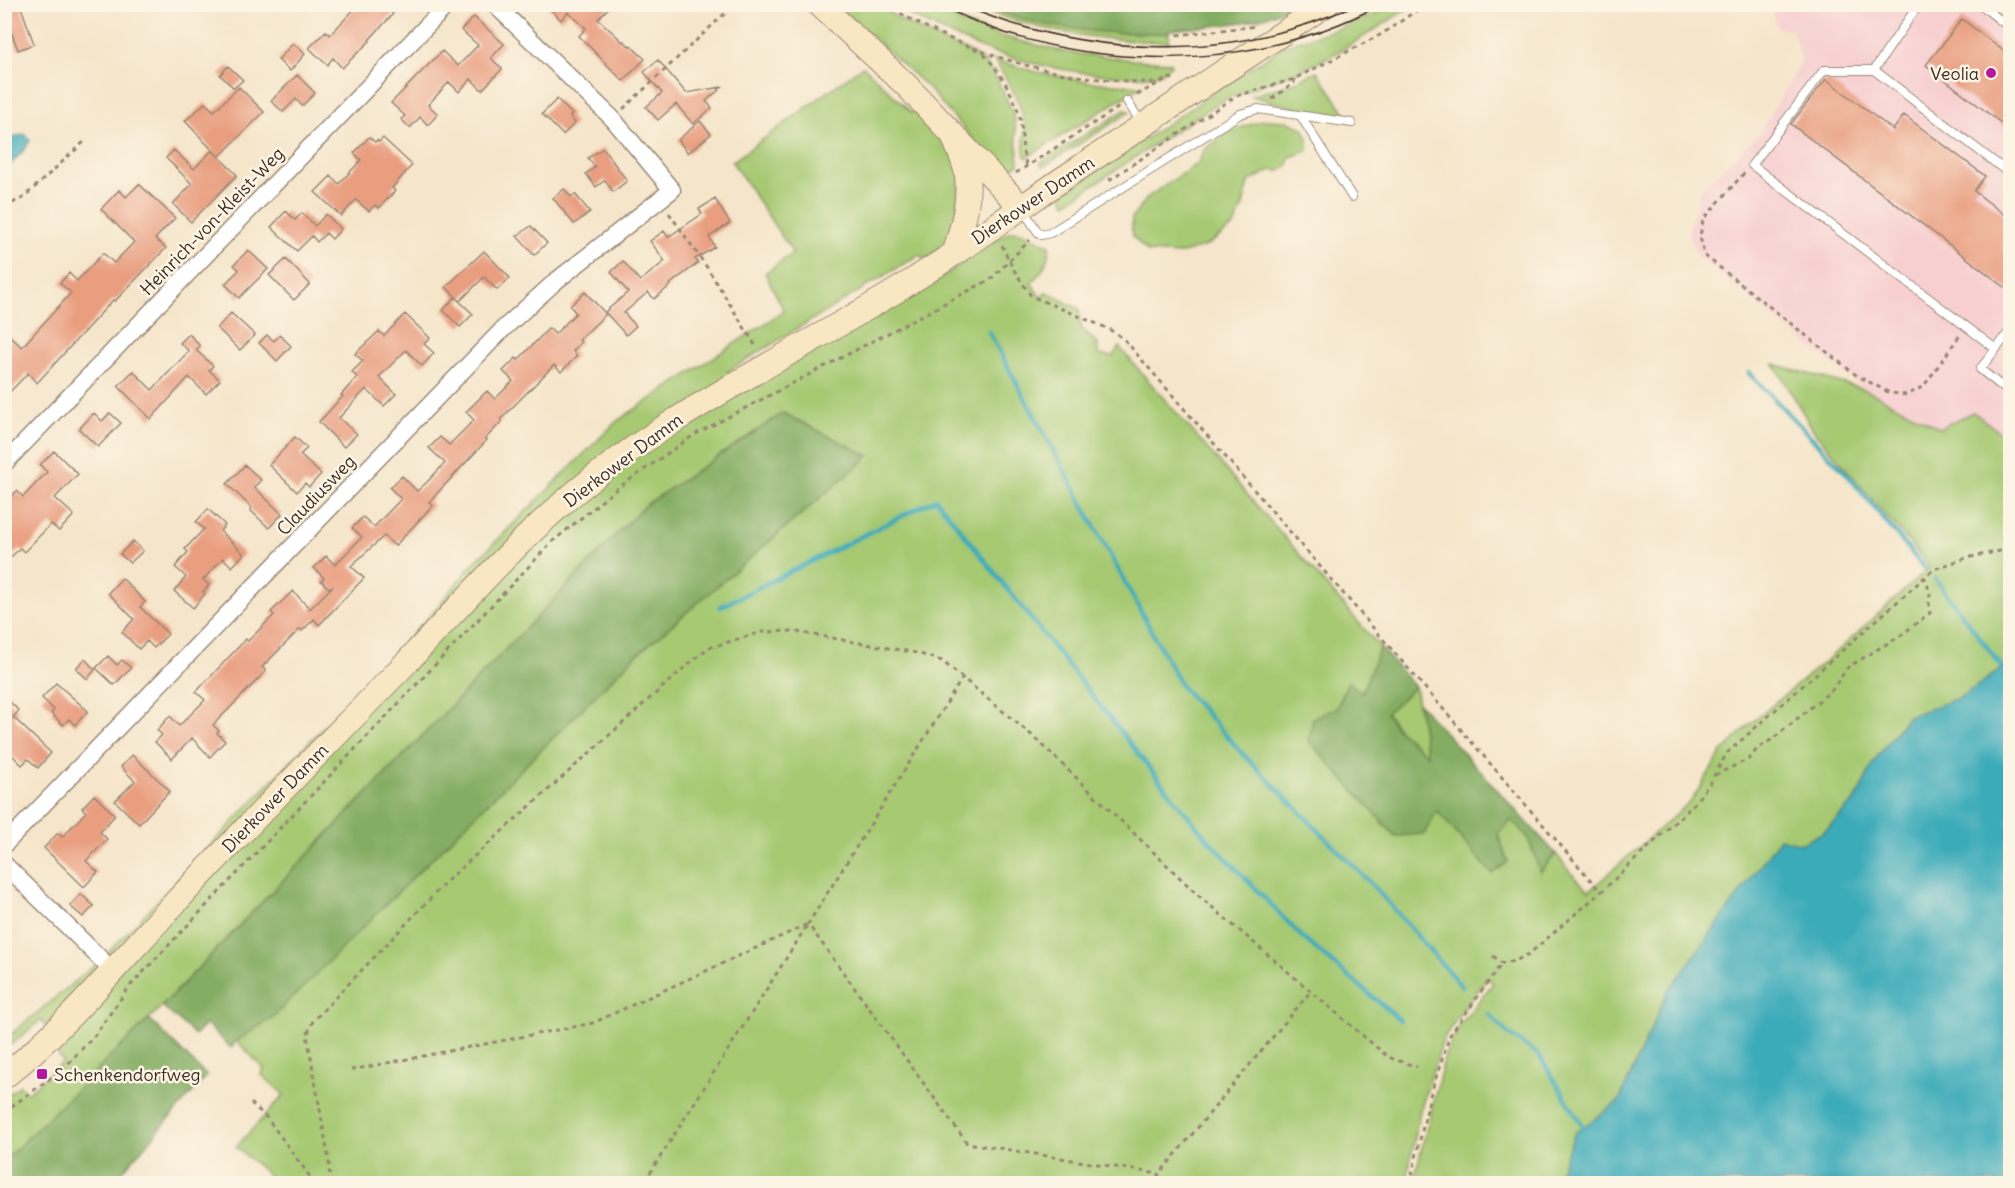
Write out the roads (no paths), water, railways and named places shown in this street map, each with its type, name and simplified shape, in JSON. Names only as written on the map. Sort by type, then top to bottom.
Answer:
[{"type":"street","name":"Heinrich-von-Kleist-Weg","points":[[4,464],[448,4]]},
{"type":"street","name":"Claudiusweg","points":[[4,845],[504,328],[556,280],[666,194],[612,118],[494,4]]},
{"type":"street","points":[[819,4],[907,86],[1022,207]]},
{"type":"street","name":"Dierkower Damm","points":[[4,1077],[48,1040],[112,970],[502,562],[560,506],[620,456],[702,402],[783,358],[905,285],[1327,4]]},
{"type":"street","points":[[952,132],[967,174],[966,210],[955,252]]},
{"type":"street","points":[[4,864],[112,970]]},
{"type":"lane","points":[[1874,70],[1918,4]]},
{"type":"lane","points":[[1980,4],[2010,28]]},
{"type":"lane","points":[[1996,349],[1752,165],[1824,70],[1874,70],[2010,174]]},
{"type":"lane","points":[[1127,102],[1143,126]]},
{"type":"lane","points":[[1022,207],[1038,232],[1050,233],[1240,114],[1258,108],[1352,123]]},
{"type":"lane","points":[[1300,115],[1352,197]]},
{"type":"lane","points":[[2010,331],[1980,369],[2010,393]]},
{"type":"water","points":[[25,134],[30,140],[26,148],[5,170],[5,139]]},
{"type":"water","points":[[2010,665],[2010,1183],[1555,1183],[1575,1133],[1619,1101],[1667,993],[1780,838],[1801,844],[1824,832],[1856,799],[1875,760],[1907,717],[1961,697]]},
{"type":"waterway","points":[[989,332],[1182,687],[1244,755],[1378,891],[1462,987]]},
{"type":"waterway","points":[[1749,373],[1845,472],[1925,569]]},
{"type":"waterway","points":[[720,607],[936,499],[1204,835],[1302,937],[1400,1020]]},
{"type":"waterway","points":[[1935,579],[2003,668]]},
{"type":"waterway","points":[[1489,1014],[1507,1033],[1539,1055],[1584,1128]]},
{"type":"tram line","points":[[936,4],[999,31],[1054,46],[1102,54],[1150,57],[1198,56],[1246,50],[1293,40],[1338,24],[1382,4]]},
{"type":"tram line","points":[[959,4],[1007,22],[1057,35],[1107,44],[1158,47],[1209,45],[1260,37],[1309,23],[1357,4]]},
{"type":"place","name":"Veolia","points":[[1991,73]]},
{"type":"place","name":"Schenkendorfweg","points":[[42,1074]]}]
